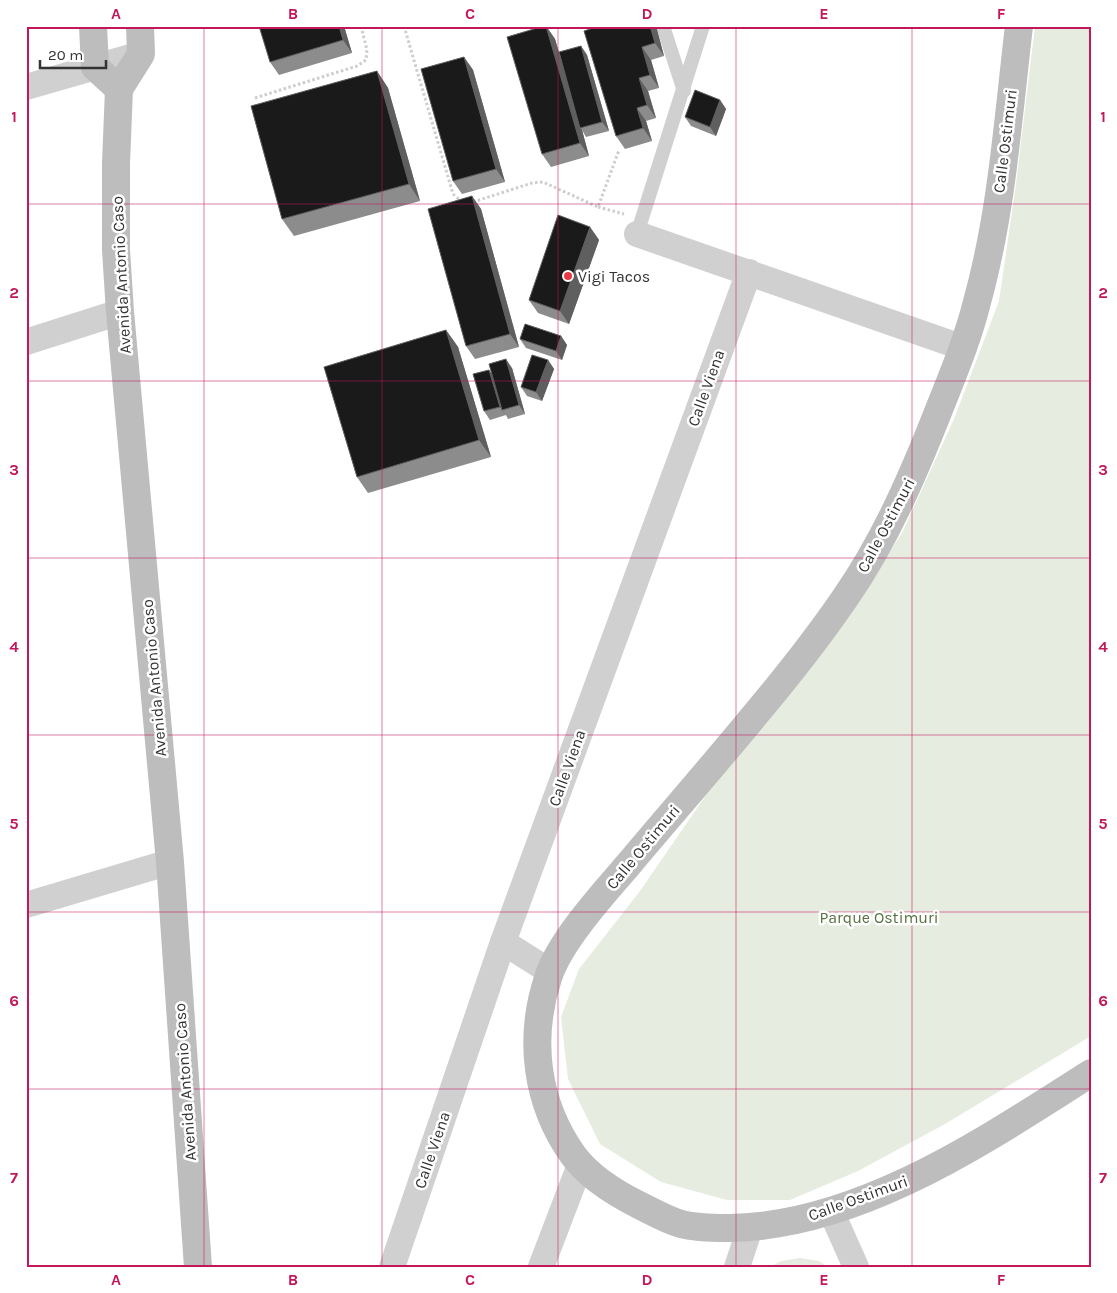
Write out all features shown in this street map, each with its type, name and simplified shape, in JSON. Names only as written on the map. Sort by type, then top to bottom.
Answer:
[{"type":"street","points":[[93,26],[95,67],[119,89]]},
{"type":"street","points":[[26,87],[141,54],[140,26]]},
{"type":"street","name":"Calle Ostimuri","points":[[1019,26],[999,198],[978,298],[964,348],[921,457],[875,549],[847,596],[754,717],[585,917],[562,950],[550,971],[540,1004],[539,1075],[546,1105],[561,1135],[580,1165],[601,1182],[628,1200],[657,1215],[685,1225],[713,1228],[750,1228],[831,1211],[900,1185],[962,1153],[1091,1073]]},
{"type":"street","name":"Avenida Antonio Caso","points":[[141,54],[119,89],[116,163],[116,250],[170,862],[198,1267]]},
{"type":"street","points":[[640,227],[749,272],[964,348]]},
{"type":"street","name":"Calle Viena","points":[[392,1267],[503,942],[749,272]]},
{"type":"street","points":[[26,342],[120,312]]},
{"type":"street","points":[[26,906],[170,862]]},
{"type":"street","points":[[503,942],[550,971]]},
{"type":"street","points":[[540,1267],[580,1165]]},
{"type":"street","points":[[831,1211],[856,1267]]},
{"type":"street","points":[[737,1267],[750,1228]]},
{"type":"lane","points":[[663,26],[684,91]]},
{"type":"lane","points":[[640,227],[703,26]]},
{"type":"path","points":[[255,98],[357,66],[366,60],[368,50],[361,26]]},
{"type":"path","points":[[404,26],[453,194],[460,202],[471,203],[532,183],[543,182],[640,227]]},
{"type":"path","points":[[598,207],[618,150]]},
{"type":"green space","name":"Parque Ostimuri","points":[[1035,26],[1091,26],[1091,1036],[945,1124],[858,1171],[790,1200],[727,1200],[661,1182],[600,1144],[568,1079],[561,1017],[579,969],[640,891],[728,763],[836,633],[902,533],[954,419],[999,301],[1016,184]]},
{"type":"green space","points":[[800,1258],[819,1261],[828,1267],[770,1267],[781,1261]]},
{"type":"building","points":[[259,26],[339,26],[343,40],[270,62]]},
{"type":"building","points":[[546,26],[580,143],[542,154],[507,37]]},
{"type":"building","points":[[599,26],[650,26],[655,43],[642,47],[650,75],[639,78],[647,105],[637,108],[643,128],[616,136],[584,31]]},
{"type":"building","points":[[581,46],[602,122],[580,128],[559,52]]},
{"type":"building","points":[[464,57],[496,169],[453,181],[421,69]]},
{"type":"building","points":[[377,71],[409,184],[282,219],[251,106]]},
{"type":"building","points":[[695,90],[720,100],[710,127],[685,117]]},
{"type":"building","points":[[472,196],[510,334],[466,346],[428,209]]},
{"type":"building","points":[[558,215],[590,227],[560,311],[529,300]]},
{"type":"building","points":[[525,324],[561,336],[556,351],[520,339]]},
{"type":"building","points":[[446,330],[479,440],[357,477],[324,367]]},
{"type":"building","points":[[532,355],[548,360],[536,392],[521,387]]},
{"type":"building","points":[[506,359],[519,405],[502,410],[489,364]]},
{"type":"building","points":[[489,370],[500,407],[484,411],[473,374]]},
{"type":"place","name":"Vigi Tacos","points":[[568,276]]}]
